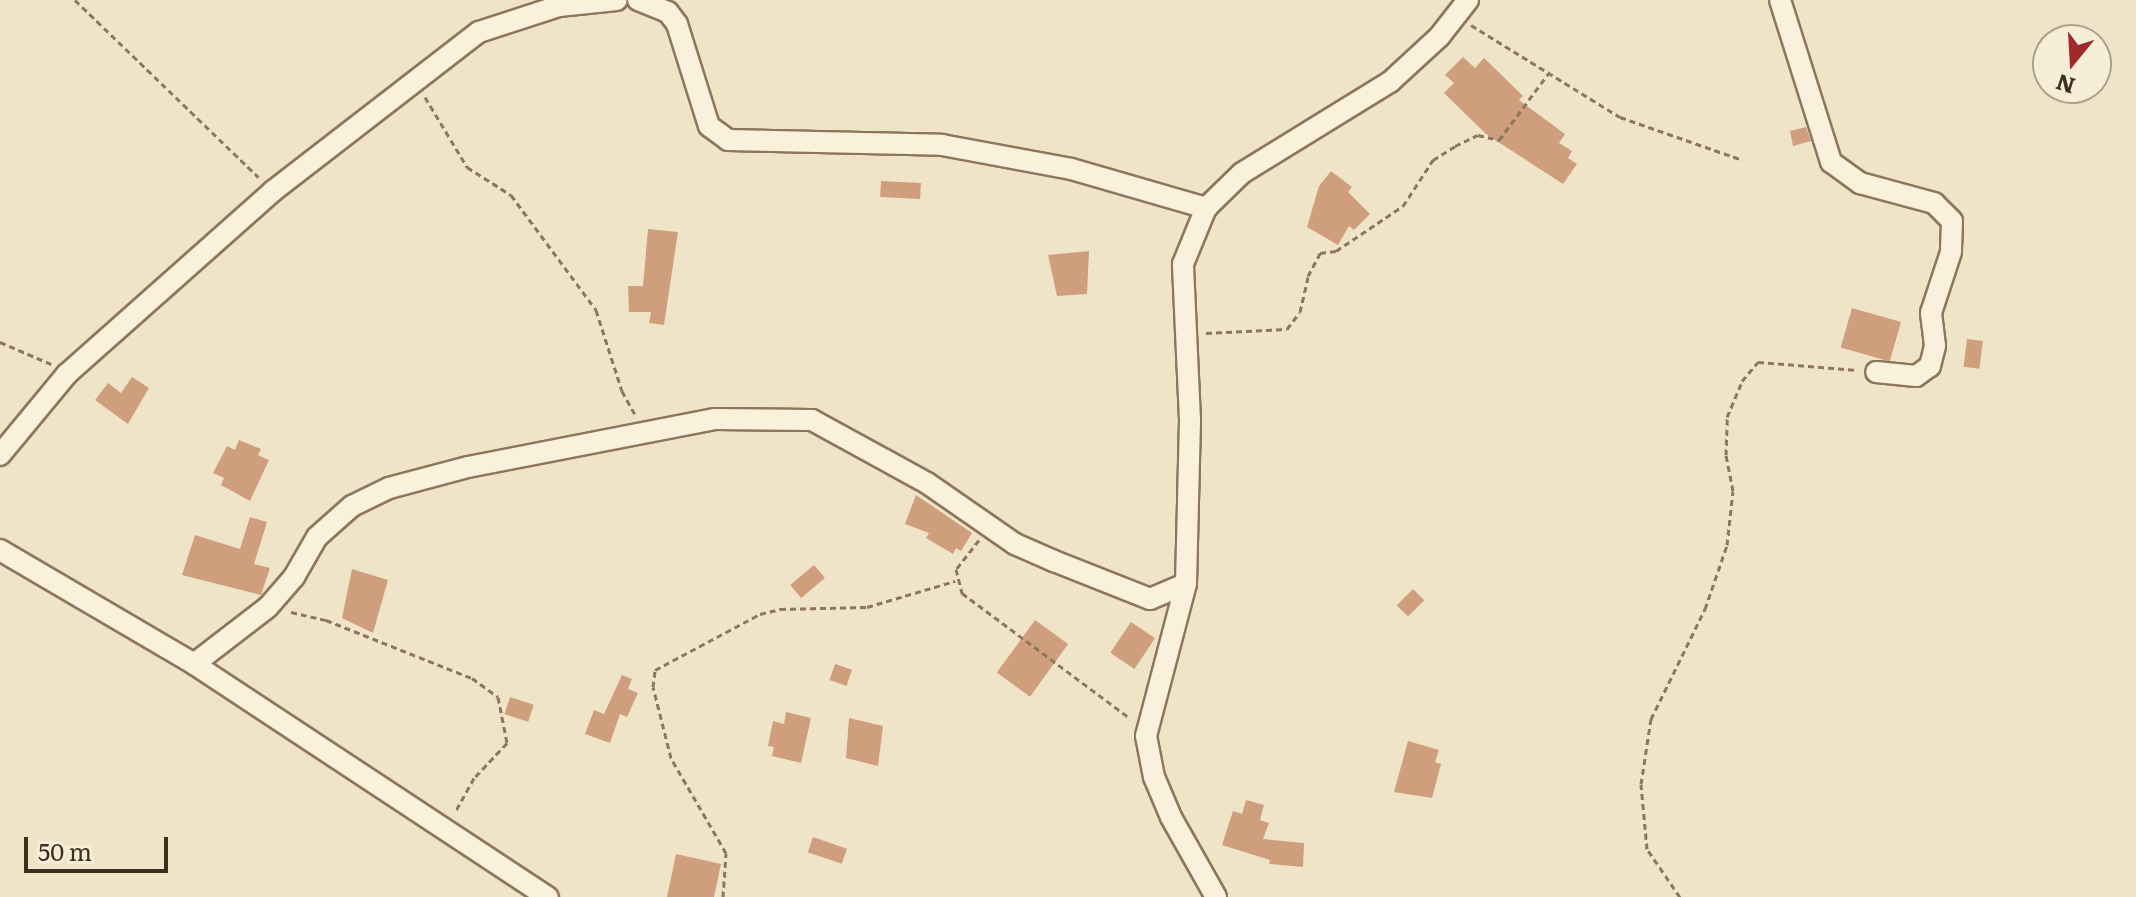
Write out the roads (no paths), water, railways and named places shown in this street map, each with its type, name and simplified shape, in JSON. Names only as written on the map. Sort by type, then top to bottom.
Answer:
[{"type":"street","points":[[0,455],[67,374],[273,191],[479,32],[513,17],[617,0]]},
{"type":"street","points":[[638,0],[668,12],[677,24],[709,126],[728,140],[942,145],[1071,169],[1206,208]]},
{"type":"street","points":[[1780,0],[1831,162],[1860,183],[1934,203],[1952,221],[1951,252],[1931,313],[1935,346],[1930,366],[1916,376],[1876,372]]},
{"type":"street","points":[[1216,897],[1171,817],[1154,777],[1146,736],[1186,584],[1190,420],[1183,264],[1206,208],[1281,145],[1390,82],[1464,8]]},
{"type":"street","points":[[194,664],[268,607],[294,577],[317,537],[365,500],[468,467],[715,419],[812,420],[927,483],[990,528],[1138,597],[1162,598],[1186,584]]},
{"type":"street","points":[[0,550],[194,664],[548,897]]}]
